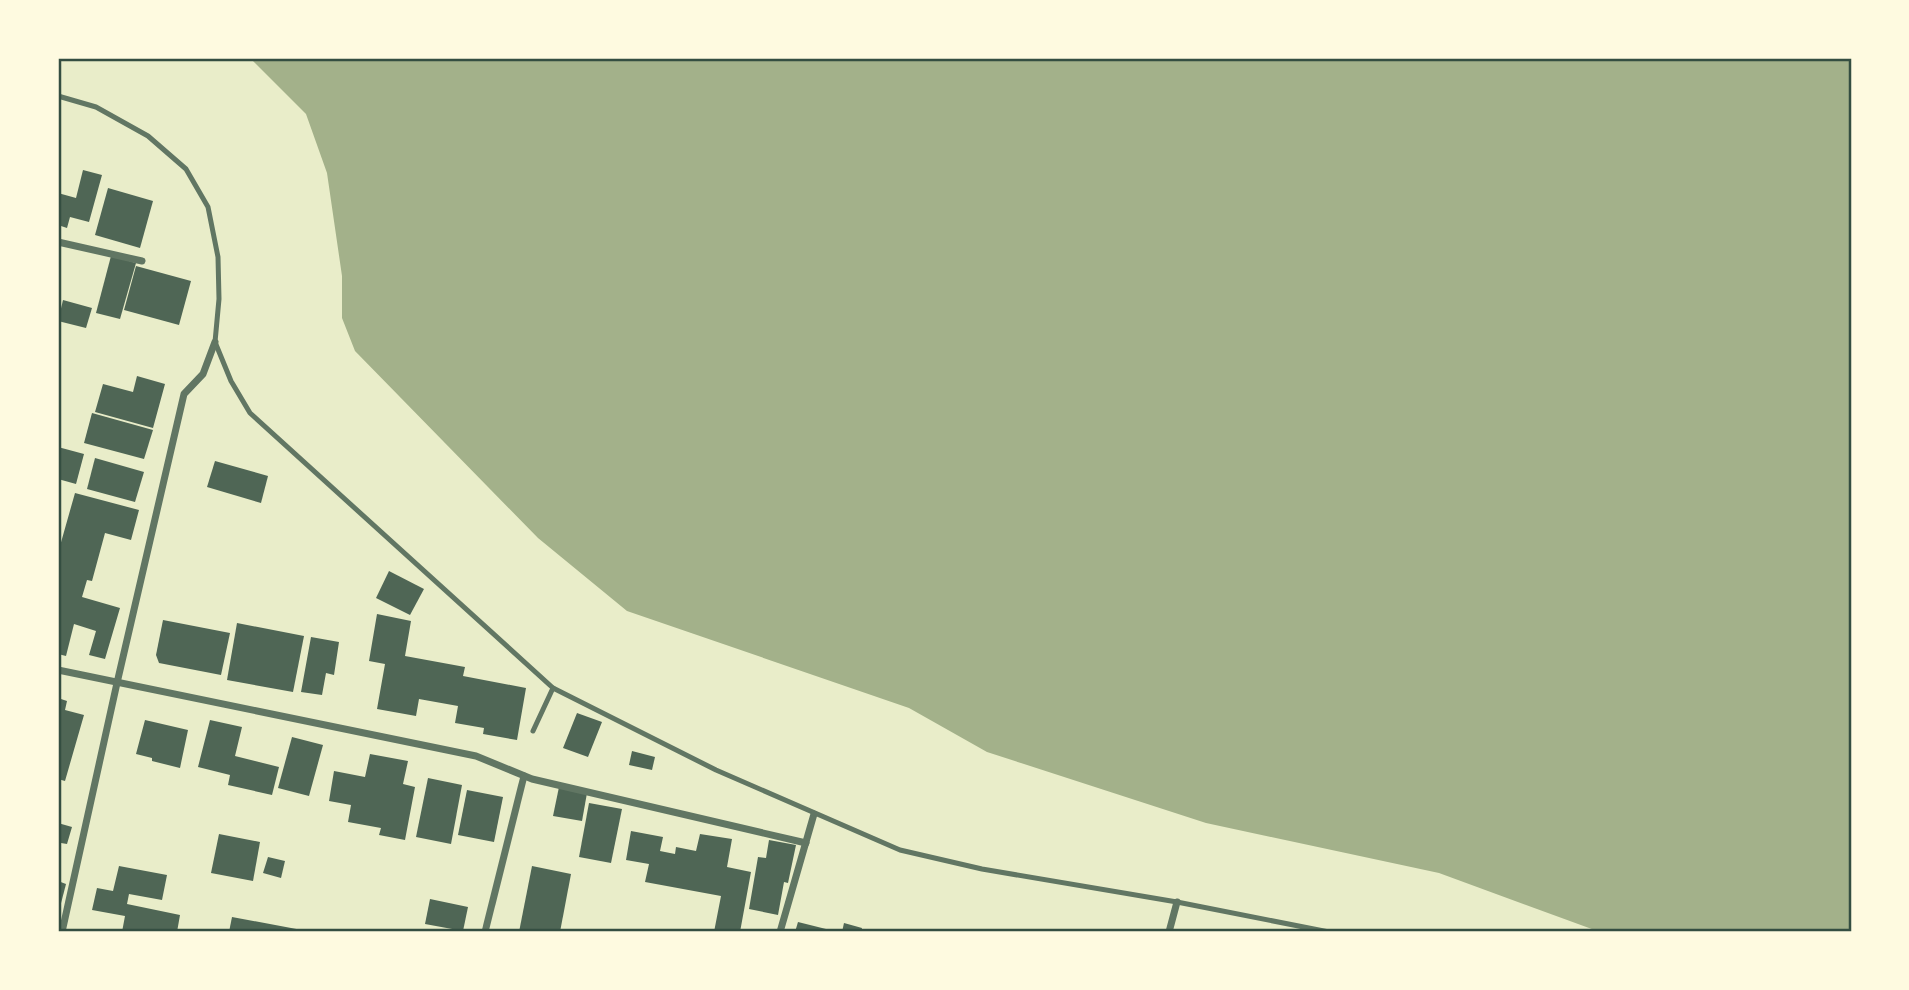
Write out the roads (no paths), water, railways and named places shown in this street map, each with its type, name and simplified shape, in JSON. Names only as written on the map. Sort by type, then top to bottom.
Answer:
[{"type":"street","points":[[58,242],[142,261]]},
{"type":"street","points":[[62,932],[184,394],[203,374],[215,342]]},
{"type":"street","points":[[58,670],[476,756],[532,779],[806,842]]},
{"type":"street","points":[[485,932],[524,776]]},
{"type":"street","points":[[780,932],[814,814]]},
{"type":"street","points":[[1169,932],[1177,902]]},
{"type":"lane","points":[[58,96],[96,107],[148,136],[186,169],[208,207],[218,257],[219,299],[215,342],[231,381],[250,413],[553,688],[716,770],[900,850],[982,869],[1177,902],[1329,932]]},
{"type":"lane","points":[[533,731],[553,688]]}]
